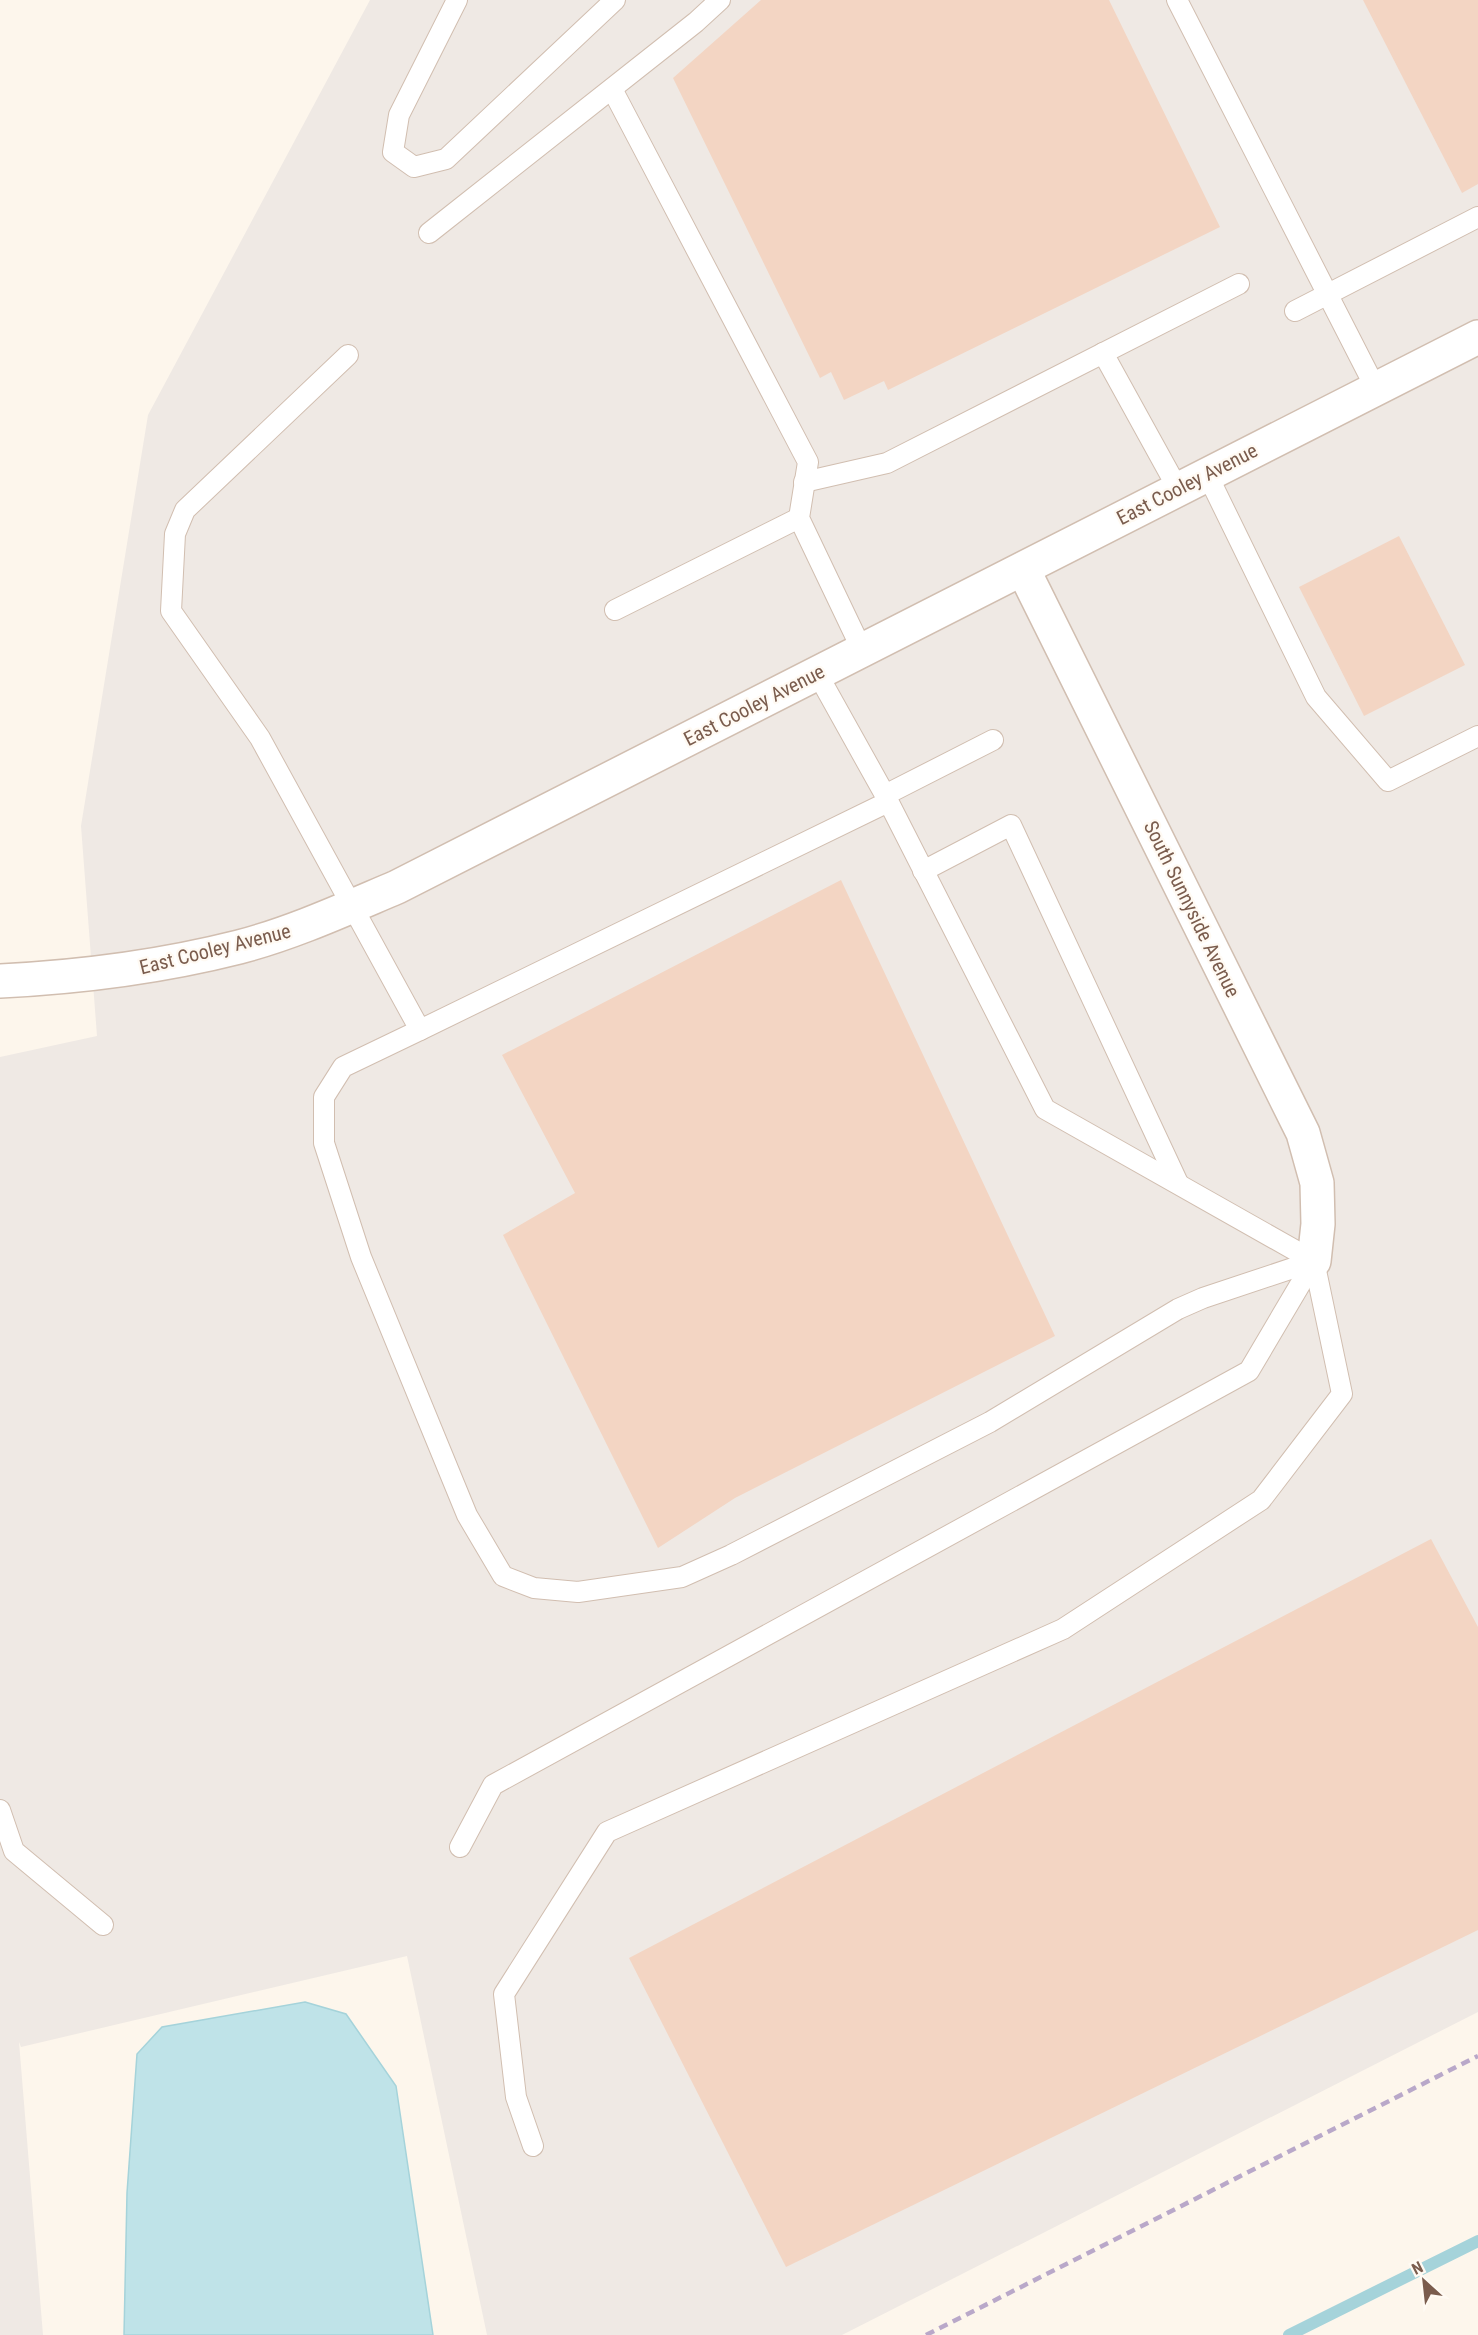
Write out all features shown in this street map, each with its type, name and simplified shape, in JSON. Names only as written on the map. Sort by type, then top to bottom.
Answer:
[{"type":"street","name":"East Cooley Avenue","points":[[0,981],[137,969],[240,947],[312,924],[396,887],[1478,337]]},
{"type":"street","name":"South Sunnyside Avenue","points":[[1023,569],[1303,1133],[1317,1183],[1318,1224],[1314,1261]]},
{"type":"lane","points":[[457,0],[399,116],[393,152],[414,167],[446,159],[615,0]]},
{"type":"lane","points":[[429,233],[696,22],[720,0]]},
{"type":"lane","points":[[1177,0],[1376,389]]},
{"type":"lane","points":[[612,89],[808,462],[799,518],[862,650]]},
{"type":"lane","points":[[1295,311],[1478,217]]},
{"type":"lane","points":[[804,482],[887,463],[1239,284]]},
{"type":"lane","points":[[1103,353],[1178,489]]},
{"type":"lane","points":[[348,355],[185,510],[175,534],[171,611],[260,738],[350,907],[420,1030]]},
{"type":"lane","points":[[1207,474],[1316,697],[1388,781],[1478,736]]},
{"type":"lane","points":[[615,610],[799,518]]},
{"type":"lane","points":[[533,2146],[516,2097],[504,1994],[607,1832],[1063,1629],[1261,1500],[1342,1394],[1314,1261],[1045,1109],[887,799],[817,673]]},
{"type":"lane","points":[[993,740],[887,799],[343,1067],[324,1097],[324,1143],[361,1257],[467,1515],[503,1576],[534,1588],[578,1592],[681,1577],[731,1555],[990,1422],[1178,1309],[1203,1298],[1314,1261]]},
{"type":"lane","points":[[923,871],[1011,825],[1178,1183]]},
{"type":"lane","points":[[460,1847],[493,1785],[1249,1371],[1314,1261]]},
{"type":"lane","points":[[0,1810],[14,1851],[103,1925]]},
{"type":"shaded area","points":[[370,0],[1478,0],[1478,2012],[842,2335],[487,2335],[407,1956],[21,2047],[19,2042],[43,2335],[0,2335],[0,1057],[97,1036],[81,826],[148,415]]},
{"type":"water","points":[[305,2002],[346,2014],[396,2086],[433,2335],[124,2335],[127,2193],[137,2054],[162,2027]]},
{"type":"building","points":[[761,0],[1109,0],[1220,227],[888,390],[884,381],[844,400],[831,372],[820,378],[673,78]]},
{"type":"building","points":[[1363,0],[1478,0],[1478,184],[1462,193]]},
{"type":"building","points":[[1399,536],[1465,665],[1364,716],[1299,587]]},
{"type":"building","points":[[841,880],[1055,1336],[735,1498],[658,1548],[503,1235],[575,1193],[502,1055]]},
{"type":"building","points":[[1431,1539],[1478,1627],[1478,1930],[786,2267],[629,1958]]},
{"type":"waterway","points":[[1289,2335],[1478,2241]]},
{"type":"railway","points":[[926,2335],[1478,2056]]}]
